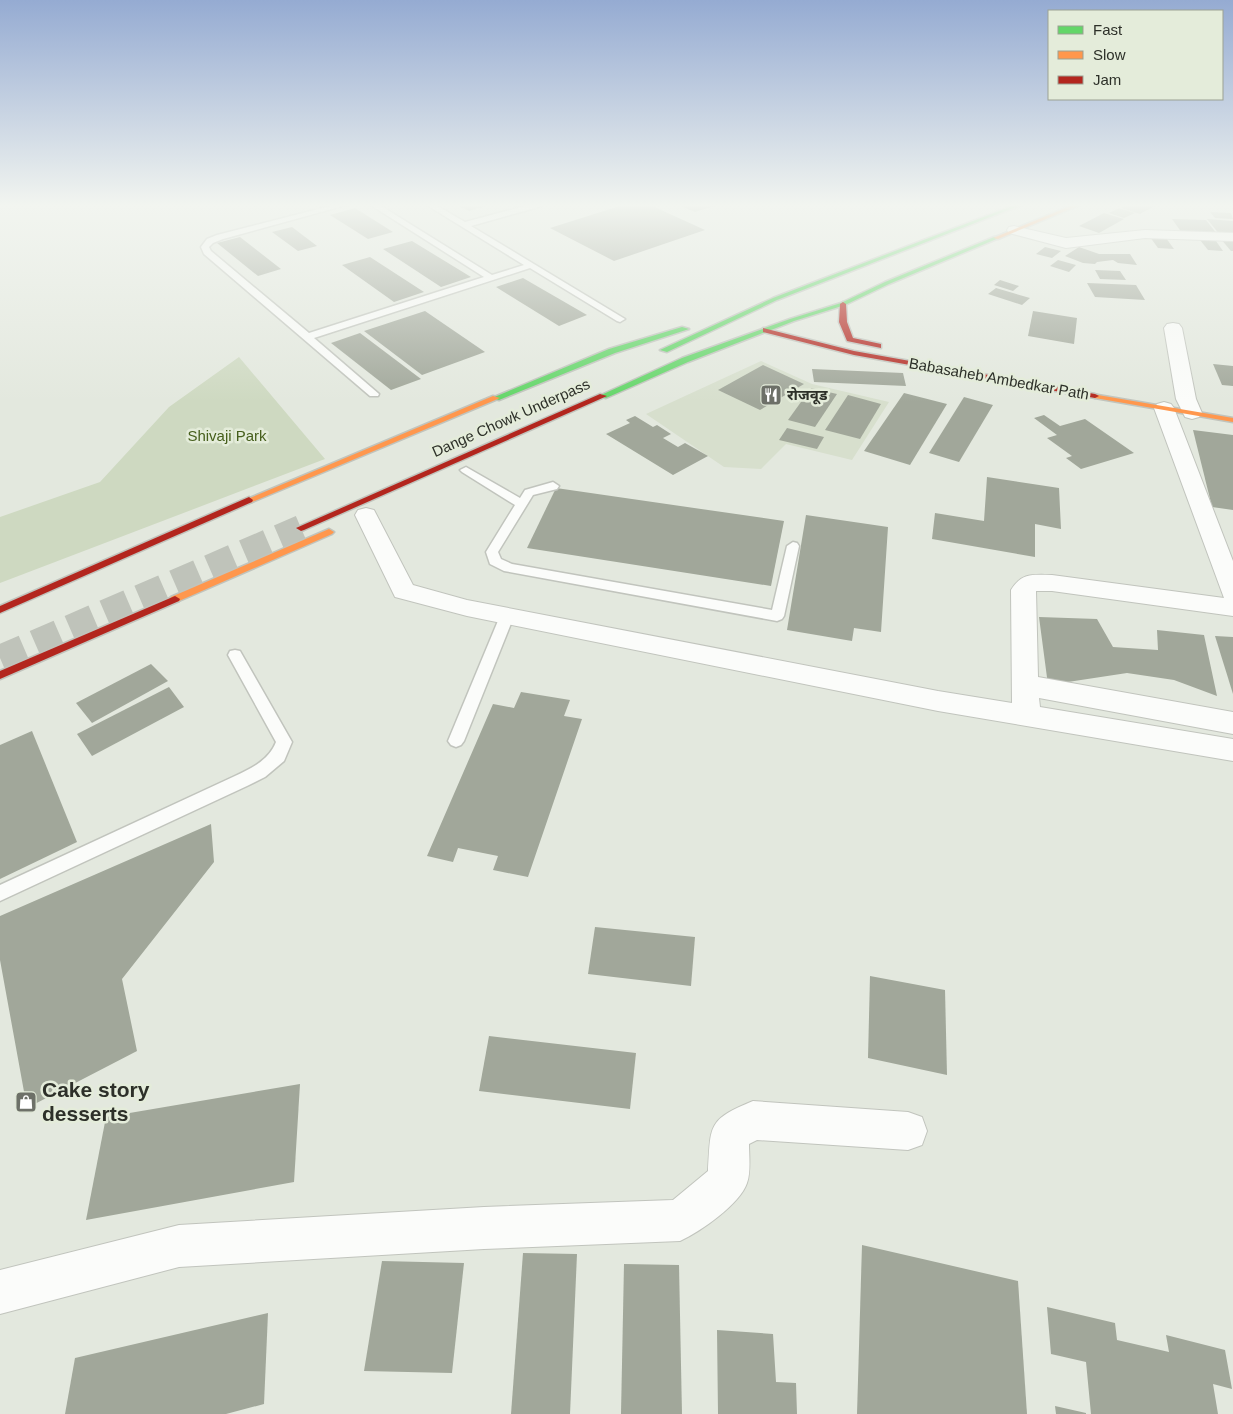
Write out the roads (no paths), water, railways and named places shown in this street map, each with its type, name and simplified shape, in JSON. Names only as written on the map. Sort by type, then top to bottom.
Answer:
[{"type":"main road","points":[[658,353],[775,299],[850,270]]},
{"type":"main road","name":"Dange Chowk Underpass","points":[[301,528],[685,360],[792,320],[842,304],[918,270]]},
{"type":"main road","points":[[842,304],[843,322],[850,339]]},
{"type":"main road","points":[[1,610],[290,483],[612,351],[660,335],[729,320]]},
{"type":"main road","points":[[792,320],[809,325]]},
{"type":"main road","name":"Babasaheb Ambedkar Path","points":[[766,330],[854,353],[1182,403],[1233,420]]},
{"type":"main road","name":"Babasaheb Ambedkar Path","points":[[833,334],[903,352],[1108,386]]},
{"type":"main road","points":[[667,381],[685,360]]},
{"type":"main road","points":[[462,472],[482,464]]},
{"type":"main road","points":[[0,675],[339,527]]},
{"type":"street","points":[[1173,328],[1182,403],[1233,593]]},
{"type":"street","points":[[366,515],[404,591],[467,608],[938,701],[1233,750]]},
{"type":"street","points":[[1026,715],[1022,590],[1030,583],[1052,583],[1233,608]]},
{"type":"street","points":[[1025,685],[1233,723]]},
{"type":"street","points":[[0,1292],[179,1246],[426,1231],[680,1220],[728,1180],[730,1134],[753,1120],[908,1131]]},
{"type":"lane","points":[[228,270],[374,394]]},
{"type":"lane","points":[[478,270],[491,278]]},
{"type":"lane","points":[[307,337],[516,270]]},
{"type":"lane","points":[[539,270],[620,319]]},
{"type":"lane","points":[[462,472],[522,504]]},
{"type":"lane","points":[[553,486],[529,493],[492,552],[495,561],[509,568],[777,616],[793,546]]},
{"type":"lane","points":[[456,741],[507,616]]},
{"type":"lane","points":[[0,894],[241,781],[259,772],[278,757],[284,742],[235,655]]},
{"type":"tunnel","points":[[0,658],[301,528]]},
{"type":"place","name":"रोजवूड","points":[[771,395]]},
{"type":"place","name":"Cake story desserts","points":[[26,1102]]},
{"type":"park label","name":"Shivaji Park","points":[[227,436]]}]
